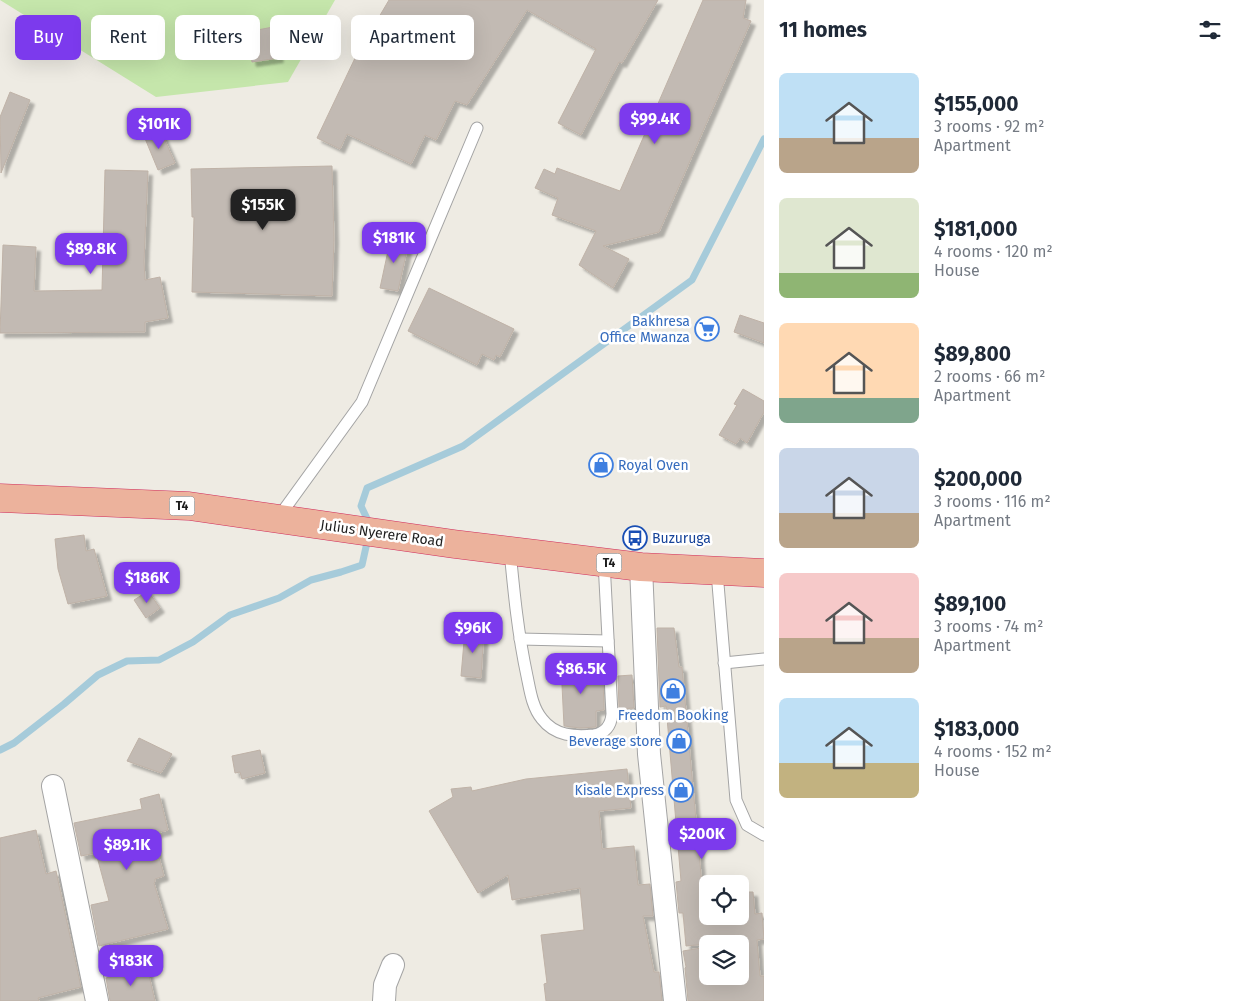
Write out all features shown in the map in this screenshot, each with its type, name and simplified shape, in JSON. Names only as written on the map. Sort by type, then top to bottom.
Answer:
[{"type":"highway","name":"Julius Nyerere Road","points":[[0,498],[188,506],[454,544],[641,567],[764,573]]},
{"type":"street","points":[[641,567],[649,754],[675,1001]]},
{"type":"street","points":[[53,786],[97,1001]]},
{"type":"street","points":[[384,1001],[385,985],[393,966]]},
{"type":"lane","points":[[278,519],[362,402],[477,128]]},
{"type":"lane","points":[[510,551],[520,640],[535,708],[542,720],[551,728],[562,734],[578,736],[597,734],[607,729],[611,722],[604,562]]},
{"type":"lane","points":[[717,572],[736,800],[747,825],[764,836]]},
{"type":"lane","points":[[520,640],[608,640]]},
{"type":"lane","points":[[724,663],[764,659]]},
{"type":"green space","points":[[0,0],[335,0],[326,15],[270,15],[270,60],[301,60],[288,82],[156,97],[96,60],[165,60],[165,15],[91,15],[91,57],[81,50],[81,15],[24,15]]},
{"type":"building","points":[[389,0],[658,0],[622,63],[619,62],[581,135],[558,123],[596,49],[527,10],[467,105],[455,101],[436,140],[425,135],[411,164],[347,134],[340,149],[317,138],[354,60],[474,60],[474,15],[380,15]]},
{"type":"building","points":[[703,0],[746,0],[743,18],[751,21],[659,232],[603,246],[629,259],[613,288],[579,265],[596,231],[552,215],[558,198],[535,188],[544,169],[555,174],[557,168],[620,191]]},
{"type":"building","points":[[270,28],[270,59],[252,62],[252,60],[260,60],[260,30]]},
{"type":"building","points":[[10,92],[30,100],[1,173],[0,117]]},
{"type":"building","points":[[160,129],[175,163],[158,170],[144,136]]},
{"type":"building","points":[[332,166],[334,239],[332,296],[192,292],[194,217],[192,217],[191,169]]},
{"type":"building","points":[[105,170],[148,171],[144,261],[145,280],[160,277],[168,318],[145,322],[145,332],[0,333],[3,245],[36,247],[34,291],[102,290]]},
{"type":"building","points":[[391,237],[409,241],[398,291],[380,288]]},
{"type":"building","points":[[429,288],[514,329],[500,357],[496,355],[494,360],[482,354],[477,365],[408,331]]},
{"type":"building","points":[[740,315],[764,323],[764,343],[734,332]]},
{"type":"building","points":[[743,389],[764,401],[764,412],[747,443],[740,438],[736,444],[719,435],[737,405],[734,404]]},
{"type":"building","points":[[84,535],[86,551],[94,549],[107,596],[68,604],[58,569],[55,539]]},
{"type":"building","points":[[148,591],[160,608],[146,618],[134,600]]},
{"type":"building","points":[[657,628],[674,628],[679,667],[682,667],[701,875],[699,875],[699,925],[749,925],[749,892],[753,892],[755,914],[762,913],[764,939],[757,940],[760,976],[764,976],[764,1001],[688,1001],[683,951],[699,948],[699,985],[749,985],[749,935],[699,935],[699,945],[686,946],[683,913],[679,913],[676,882],[681,881],[666,706],[660,707]]},
{"type":"building","points":[[465,630],[484,631],[481,678],[461,676]]},
{"type":"building","points":[[593,663],[594,678],[603,677],[604,710],[596,711],[596,727],[564,726],[561,665]]},
{"type":"building","points":[[632,675],[634,708],[619,709],[618,676]]},
{"type":"building","points":[[139,738],[172,754],[161,773],[127,761]]},
{"type":"building","points":[[260,750],[265,773],[242,779],[240,772],[235,773],[232,756]]},
{"type":"building","points":[[627,769],[631,808],[599,811],[602,849],[634,846],[638,885],[650,884],[653,916],[643,916],[654,972],[659,972],[662,1001],[546,1001],[544,984],[547,983],[541,935],[584,930],[580,888],[512,900],[508,875],[478,893],[429,811],[453,797],[451,789],[471,787],[472,791],[526,779]]},
{"type":"building","points":[[159,794],[168,830],[153,834],[164,876],[155,879],[154,883],[168,929],[99,946],[91,905],[109,901],[96,853],[81,856],[74,823],[142,809],[140,799]]},
{"type":"building","points":[[36,830],[46,874],[56,871],[81,987],[38,998],[39,1001],[0,1001],[0,838]]},
{"type":"building","points":[[147,967],[155,1001],[110,1001],[106,978]]},
{"type":"waterway","points":[[370,525],[361,506],[367,488],[463,446],[692,280],[764,139]]},
{"type":"waterway","points":[[0,750],[14,743],[98,675],[127,661],[159,660],[193,642],[230,615],[279,598],[311,580],[362,565],[368,538]]},
{"type":"place","name":"Bakhresa Office Mwanza","points":[[707,329]]},
{"type":"place","name":"Royal Oven","points":[[601,465]]},
{"type":"place","name":"Buzuruga","points":[[635,538]]},
{"type":"place","name":"Freedom Booking","points":[[673,691]]},
{"type":"place","name":"Beverage store","points":[[679,741]]},
{"type":"place","name":"Kisale Express","points":[[681,790]]}]
